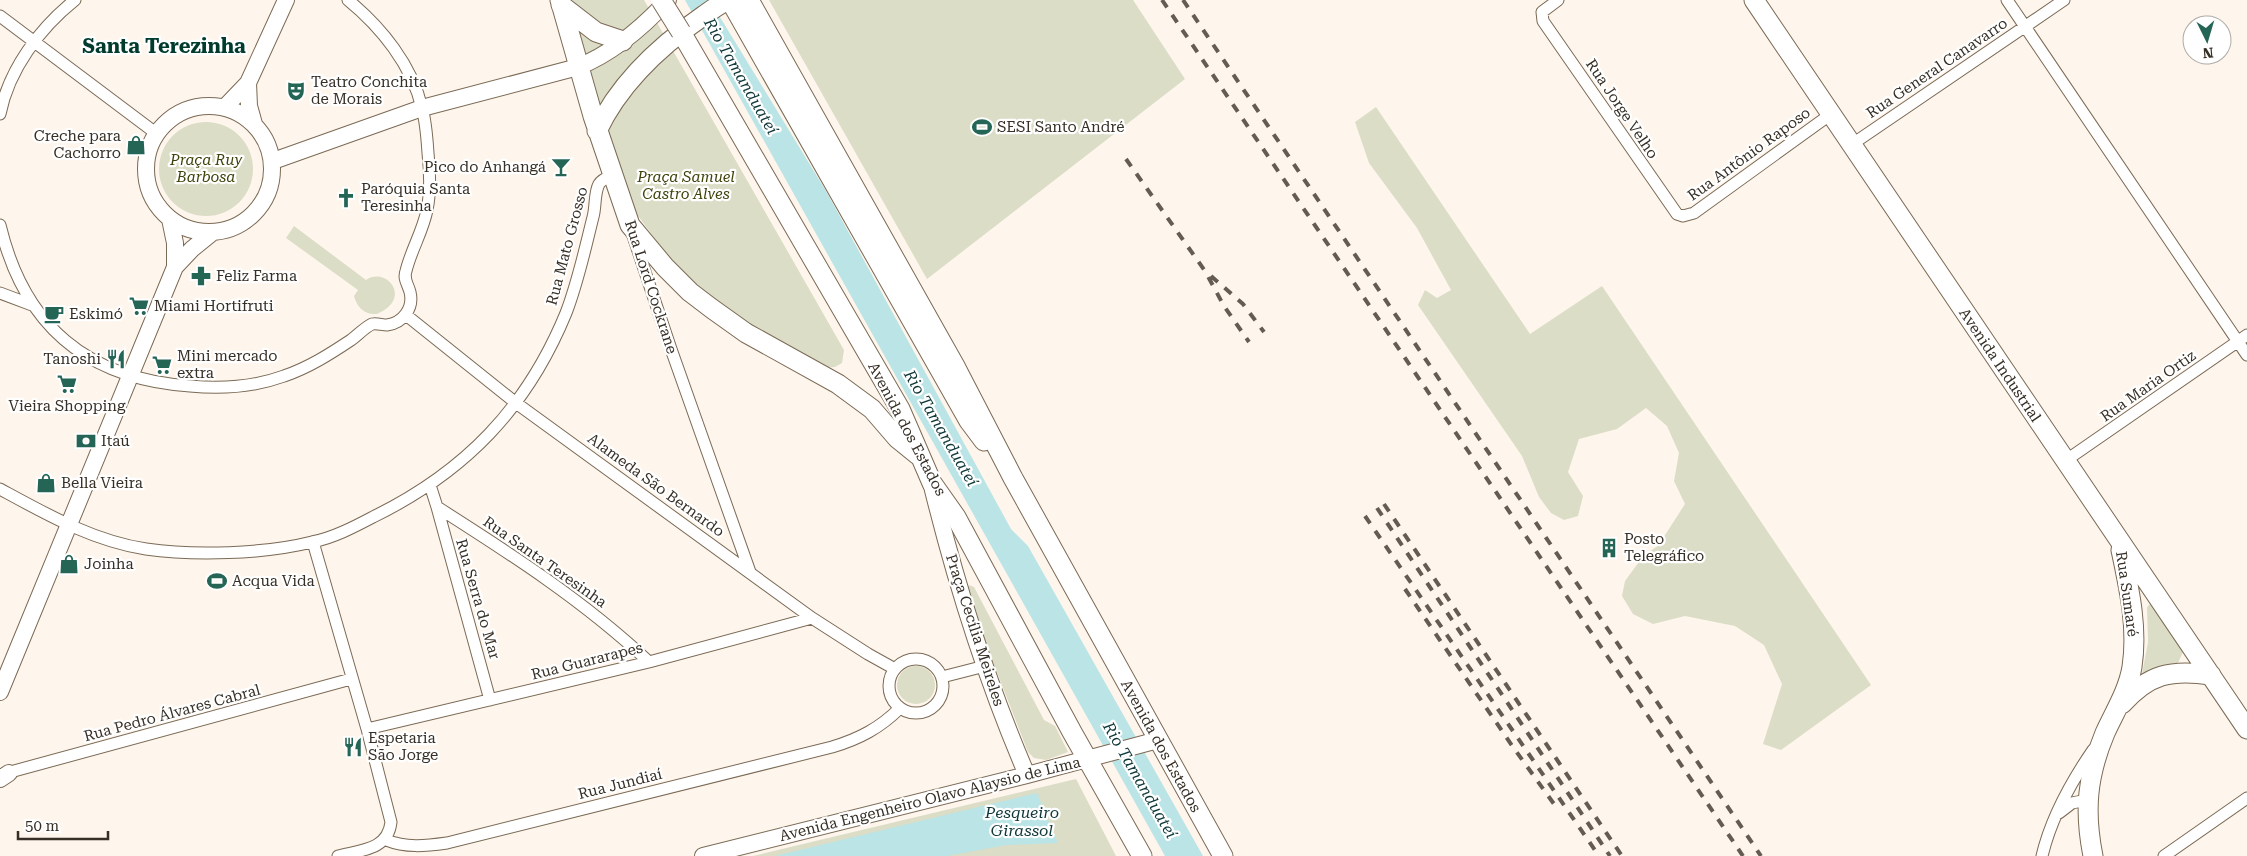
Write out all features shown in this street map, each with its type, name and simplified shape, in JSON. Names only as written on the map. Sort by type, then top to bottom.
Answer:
[{"type":"main road","points":[[224,108],[248,83],[286,0]]},
{"type":"main road","name":"Avenida dos Estados","points":[[749,0],[956,368],[1150,742],[1221,855]]},
{"type":"main road","name":"Avenida Industrial","points":[[1754,0],[2247,729]]},
{"type":"main road","name":"Avenida dos Estados","points":[[598,131],[617,96],[674,35],[728,1],[969,421],[1012,478]]},
{"type":"main road","points":[[559,2],[596,32],[623,41]]},
{"type":"main road","name":"Rua Lord Cockrane","points":[[559,2],[598,131],[630,225]]},
{"type":"main road","points":[[272,162],[422,108],[592,61],[623,41],[663,3]]},
{"type":"main road","name":"Avenida dos Estados","points":[[663,3],[900,409],[918,455],[932,483],[956,517],[1096,757],[1142,856]]},
{"type":"main road","points":[[248,83],[249,106],[254,124]]},
{"type":"main road","points":[[202,106],[224,108],[240,114],[254,124],[266,141],[272,162],[272,179],[269,191],[258,210],[235,227],[213,232],[187,228],[170,219],[153,199],[147,180],[148,154],[157,134],[168,121],[185,111],[202,106]]},
{"type":"main road","points":[[170,219],[175,243],[175,267]]},
{"type":"main road","points":[[630,225],[690,292],[753,337],[838,384],[872,409],[897,438],[918,455]]},
{"type":"main road","points":[[0,692],[175,267],[192,249],[213,232]]},
{"type":"main road","name":"Praça Cecília Meireles","points":[[932,483],[945,539],[985,666],[1027,775]]},
{"type":"main road","name":"Rua Sumaré","points":[[2120,541],[2129,589],[2134,638],[2132,667],[2121,705]]},
{"type":"main road","name":"Rua Sumaré","points":[[2093,856],[2087,800],[2093,767],[2106,732],[2121,705],[2135,689],[2151,679],[2165,674],[2181,672],[2211,676]]},
{"type":"main road","name":"Avenida Engenheiro Olavo Alaysio de Lima","points":[[703,856],[1027,775],[1150,742]]},
{"type":"street","points":[[0,114],[2,102],[13,76],[35,41],[56,16],[75,0]]},
{"type":"street","points":[[0,225],[13,265],[32,306],[53,329],[78,351],[92,360],[130,376],[175,385],[211,388],[261,383],[282,377],[313,363],[353,339],[372,324],[393,324],[406,315],[411,300],[405,278],[406,271],[422,228],[429,200],[429,165],[422,108],[410,77],[392,47],[374,24],[348,0]]},
{"type":"street","name":"Rua Jorge Velho","points":[[1558,0],[1545,9],[1542,14],[1543,20],[1673,211],[1683,216]]},
{"type":"street","points":[[2007,0],[2242,338],[2247,355]]},
{"type":"street","name":"Rua General Canavarro","points":[[1851,144],[2064,0]]},
{"type":"street","points":[[0,16],[157,134]]},
{"type":"street","name":"Rua Antônio Raposo","points":[[1683,216],[1694,213],[1831,114]]},
{"type":"street","name":"Rua Mato Grosso","points":[[0,489],[68,525],[100,537],[145,549],[187,552],[238,551],[313,542],[365,521],[413,497],[489,435],[516,403],[547,355],[566,312],[577,278],[594,214],[598,186],[603,180],[613,175]]},
{"type":"street","name":"Rua Lord Cockrane","points":[[630,225],[671,349],[750,572]]},
{"type":"street","points":[[0,293],[32,306]]},
{"type":"street","name":"Alameda São Bernardo","points":[[406,315],[516,403],[812,618],[895,669]]},
{"type":"street","name":"Rua Maria Ortiz","points":[[2065,461],[2242,338]]},
{"type":"street","points":[[430,485],[436,507]]},
{"type":"street","name":"Rua Santa Teresinha","points":[[436,507],[541,574],[617,632],[649,662]]},
{"type":"street","name":"Rua Serra do Mar","points":[[436,507],[490,700]]},
{"type":"street","points":[[313,542],[351,679],[367,728],[391,822],[390,832],[386,840],[374,851],[338,856]]},
{"type":"street","name":"Rua Guararapes","points":[[367,728],[649,662],[812,618]]},
{"type":"street","points":[[909,660],[925,660],[938,670],[942,677],[943,692],[935,705],[922,712],[907,711],[900,708],[890,694],[889,685],[895,669],[909,660]]},
{"type":"street","points":[[942,677],[985,666]]},
{"type":"street","name":"Rua Pedro Álvares Cabral","points":[[3,776],[351,679]]},
{"type":"street","name":"Rua Jundiaí","points":[[386,840],[403,846],[414,847],[447,843],[823,749],[869,734],[887,721],[900,708]]},
{"type":"street","points":[[2042,856],[2056,815],[2076,776],[2106,732]]},
{"type":"street","points":[[2164,856],[2247,798]]},
{"type":"street","points":[[2056,815],[2072,803],[2087,800]]},
{"type":"green space","name":"Praça Samuel Castro Alves","points":[[565,0],[644,0],[844,350],[842,363],[835,367],[821,368],[747,327],[683,277],[636,213],[602,119]]},
{"type":"green space","name":"SESI Santo André","points":[[769,0],[1133,0],[1185,79],[927,279]]},
{"type":"green space","points":[[1376,107],[1530,334],[1602,286],[1871,685],[1781,750],[1763,744],[1782,684],[1764,645],[1735,626],[1685,616],[1653,624],[1633,614],[1622,596],[1625,581],[1644,555],[1658,546],[1685,504],[1674,481],[1679,453],[1667,426],[1646,408],[1617,429],[1579,439],[1568,472],[1583,496],[1578,516],[1564,520],[1551,513],[1539,497],[1522,456],[1418,305],[1425,290],[1437,298],[1451,290],[1417,228],[1369,163],[1355,122]]},
{"type":"green space","name":"Praça Ruy Barbosa","points":[[206,122],[224,125],[239,136],[250,151],[253,169],[250,187],[239,202],[224,213],[206,216],[188,213],[173,202],[162,187],[159,169],[162,151],[173,136],[188,125]]},
{"type":"green space","points":[[294,226],[366,280],[382,277],[388,281],[393,286],[395,293],[388,308],[377,314],[362,310],[354,296],[358,290],[286,238]]},
{"type":"green space","points":[[969,585],[974,587],[1044,720],[1055,726],[1068,752],[1046,760],[1034,758],[1028,752],[989,652],[968,587]]},
{"type":"green space","points":[[2152,602],[2183,652],[2177,665],[2143,676],[2148,642],[2147,607]]},
{"type":"green space","points":[[916,666],[929,672],[935,685],[929,698],[916,704],[903,698],[897,685],[903,672]]},
{"type":"green space","points":[[1076,779],[1116,856],[753,856]]},
{"type":"water","name":"Rio Tamanduateí","points":[[685,0],[713,0],[715,9],[826,191],[1011,529],[1028,546],[1203,856],[1165,856]]},
{"type":"water","name":"Pesqueiro Girassol","points":[[1037,793],[1058,843],[1007,845],[947,856],[775,856]]},
{"type":"railway","points":[[1162,0],[1743,856]]},
{"type":"railway","points":[[1183,0],[1761,856]]},
{"type":"railway","points":[[1126,159],[1205,271],[1224,306],[1249,342]]},
{"type":"railway","points":[[1211,276],[1243,304],[1264,332]]},
{"type":"railway","points":[[1384,504],[1622,856]]},
{"type":"railway","points":[[1377,508],[1610,856]]},
{"type":"railway","points":[[1365,516],[1599,856]]},
{"type":"railway","points":[[1405,589],[1554,804]]},
{"type":"place","name":"Teatro Conchita de Morais","points":[[296,91]]},
{"type":"place","name":"SESI Santo André","points":[[982,127]]},
{"type":"place","name":"Creche para Cachorro","points":[[136,145]]},
{"type":"place","name":"Pico do Anhangá","points":[[561,167]]},
{"type":"place","name":"Paróquia Santa Teresinha","points":[[346,198]]},
{"type":"place","name":"Feliz Farma","points":[[201,276]]},
{"type":"place","name":"Miami Hortifruti","points":[[139,306]]},
{"type":"place","name":"Eskimó","points":[[54,314]]},
{"type":"place","name":"Tanoshi","points":[[116,359]]},
{"type":"place","name":"Mini mercado extra","points":[[162,365]]},
{"type":"place","name":"Vieira Shopping","points":[[67,384]]},
{"type":"place","name":"Itaú","points":[[86,441]]},
{"type":"place","name":"Bella Vieira","points":[[46,483]]},
{"type":"place","name":"Posto Telegráfico","points":[[1609,548]]},
{"type":"place","name":"Joinha","points":[[69,564]]},
{"type":"place","name":"Acqua Vida","points":[[217,581]]},
{"type":"place","name":"Espetaria São Jorge","points":[[353,747]]},
{"type":"district","name":"Santa Terezinha","points":[[164,46]]}]
